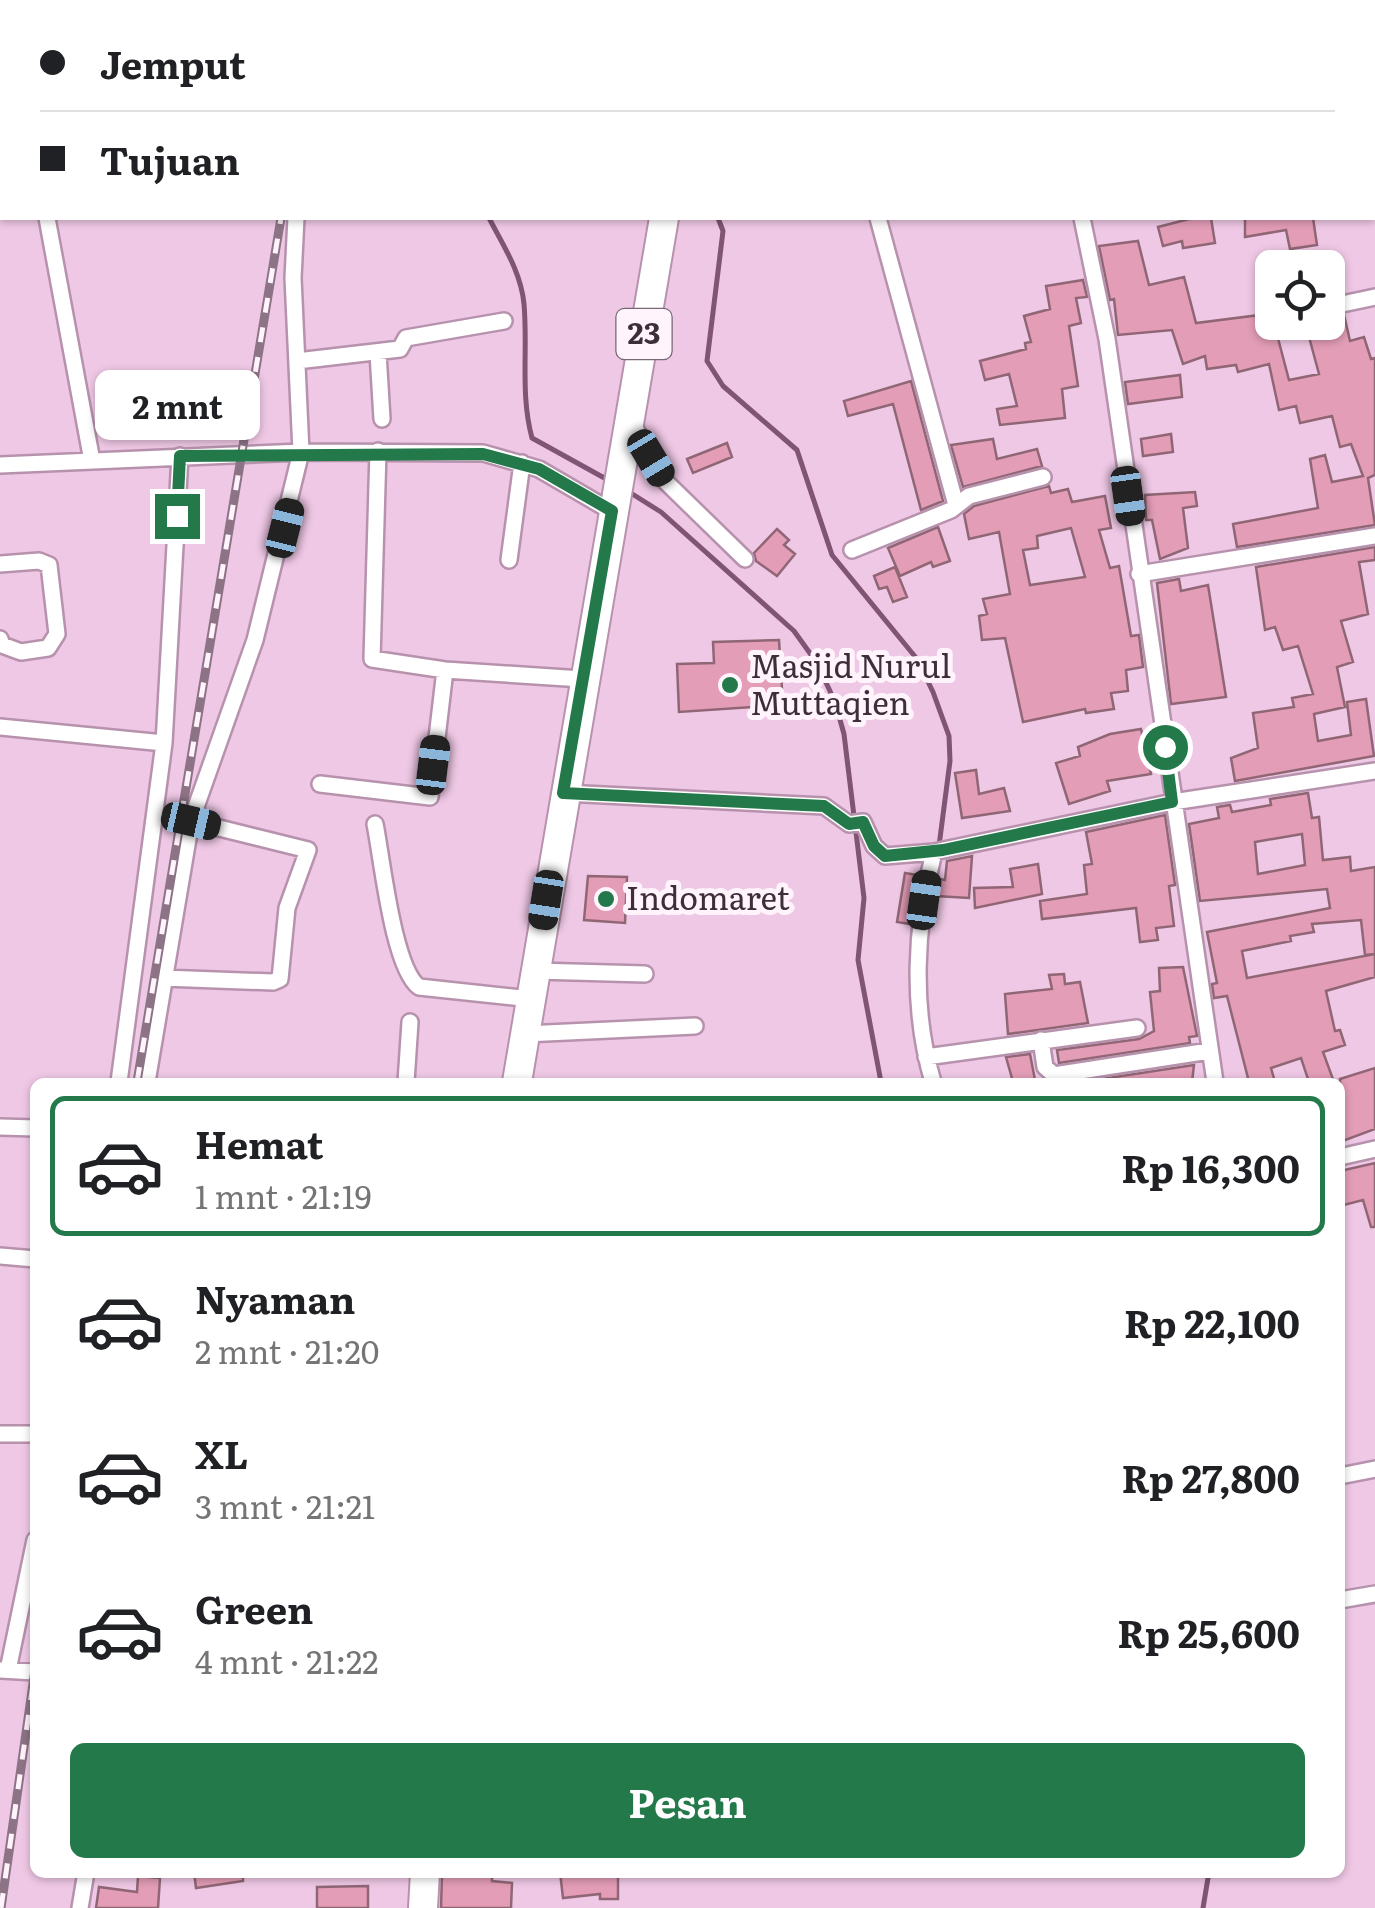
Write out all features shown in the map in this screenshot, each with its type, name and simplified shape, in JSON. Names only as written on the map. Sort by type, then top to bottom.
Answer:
[{"type":"highway","name":"23","points":[[518,1078],[582,679],[664,220]]},
{"type":"highway","points":[[423,1908],[425,1878]]},
{"type":"street","points":[[47,220],[92,460]]},
{"type":"street","points":[[147,1078],[191,821],[255,640],[302,452],[296,220]]},
{"type":"street","points":[[879,220],[956,505]]},
{"type":"street","points":[[1082,220],[1107,339],[1214,1078]]},
{"type":"street","points":[[1345,303],[1375,297]]},
{"type":"street","points":[[297,361],[402,348],[406,338],[504,322]]},
{"type":"street","points":[[378,352],[382,419]]},
{"type":"street","points":[[630,419],[666,482],[745,559]]},
{"type":"street","points":[[378,451],[372,659],[445,670],[582,679]]},
{"type":"street","points":[[0,465],[302,452],[483,454],[522,463],[614,504]]},
{"type":"street","points":[[120,1078],[164,742],[180,456]]},
{"type":"street","points":[[509,560],[522,463]]},
{"type":"street","points":[[852,550],[969,496],[1043,476]]},
{"type":"street","points":[[1139,574],[1375,536]]},
{"type":"street","points":[[0,564],[39,561],[48,565],[57,634],[48,648],[21,652],[2,645],[0,639]]},
{"type":"street","points":[[320,784],[430,797],[445,670]]},
{"type":"street","points":[[0,727],[164,742]]},
{"type":"street","points":[[563,793],[824,806],[856,823],[885,856],[938,851],[1172,802],[1375,771]]},
{"type":"street","points":[[163,978],[273,982],[280,979],[288,908],[308,850],[191,821]]},
{"type":"street","points":[[375,824],[401,954],[412,982],[418,987],[531,999]]},
{"type":"street","points":[[933,1078],[926,1058],[917,980],[938,851]]},
{"type":"street","points":[[536,970],[645,974]]},
{"type":"street","points":[[406,1078],[410,1022]]},
{"type":"street","points":[[525,1034],[695,1026]]},
{"type":"street","points":[[926,1058],[1137,1028]]},
{"type":"street","points":[[1041,1040],[1045,1067],[1054,1074],[1210,1051]]},
{"type":"street","points":[[0,1127],[30,1128]]},
{"type":"street","points":[[1345,1157],[1375,1150]]},
{"type":"street","points":[[0,1256],[30,1258]]},
{"type":"street","points":[[0,1434],[30,1434]]},
{"type":"street","points":[[1345,1475],[1375,1469]]},
{"type":"street","points":[[30,1561],[4,1670],[30,1672]]},
{"type":"street","points":[[1345,1599],[1375,1594]]},
{"type":"street","points":[[80,1908],[85,1878]]},
{"type":"building","points":[[1185,220],[1211,220],[1215,243],[1183,248],[1182,241],[1163,246],[1158,227]]},
{"type":"building","points":[[1245,220],[1313,220],[1317,245],[1290,249],[1286,230],[1245,237]]},
{"type":"building","points":[[1138,241],[1149,285],[1184,277],[1196,323],[1255,316],[1255,340],[1278,340],[1289,380],[1319,374],[1310,340],[1345,340],[1345,319],[1350,341],[1364,337],[1371,359],[1375,358],[1375,475],[1368,478],[1375,525],[1237,547],[1233,524],[1318,508],[1310,459],[1325,455],[1332,482],[1363,476],[1351,444],[1340,447],[1332,416],[1300,423],[1296,406],[1279,410],[1269,364],[1238,372],[1236,365],[1207,369],[1205,356],[1183,364],[1172,330],[1118,335],[1114,299],[1110,300],[1099,246]]},
{"type":"building","points":[[1083,280],[1087,297],[1076,298],[1081,323],[1069,326],[1078,386],[1062,389],[1065,418],[1000,425],[997,409],[1017,406],[1009,374],[985,380],[980,361],[1026,349],[1025,343],[1031,342],[1024,316],[1050,309],[1046,286]]},
{"type":"building","points":[[1180,375],[1182,397],[1128,404],[1125,382]]},
{"type":"building","points":[[911,381],[943,501],[921,510],[893,404],[848,416],[844,401]]},
{"type":"building","points":[[1171,434],[1173,452],[1143,456],[1141,439]]},
{"type":"building","points":[[993,439],[997,459],[1037,449],[1042,466],[963,487],[951,445]]},
{"type":"building","points":[[727,443],[732,457],[693,473],[687,459]]},
{"type":"building","points":[[1049,486],[1051,493],[1068,489],[1072,502],[1105,496],[1111,528],[1099,530],[1110,568],[1119,566],[1131,636],[1139,635],[1143,667],[1126,670],[1128,691],[1111,693],[1114,709],[1086,713],[1085,709],[1023,722],[1005,638],[982,640],[979,616],[987,614],[983,599],[1010,594],[999,532],[969,539],[964,514],[974,506]],"holes":[[[1071,528],[1085,577],[1030,585],[1023,550],[1038,548],[1037,536]]]},
{"type":"building","points":[[1195,492],[1197,506],[1183,508],[1188,548],[1160,559],[1152,520],[1146,520],[1145,495]]},
{"type":"building","points":[[938,527],[950,561],[933,567],[931,562],[900,576],[888,548]]},
{"type":"building","points":[[777,529],[789,540],[784,545],[795,554],[777,576],[756,561],[754,553]]},
{"type":"building","points":[[1375,547],[1375,560],[1359,562],[1368,614],[1341,621],[1353,662],[1337,667],[1345,707],[1314,714],[1318,741],[1351,735],[1347,702],[1366,699],[1374,756],[1235,781],[1231,758],[1258,748],[1253,713],[1294,707],[1292,698],[1313,694],[1298,646],[1283,650],[1275,627],[1265,630],[1256,567]]},
{"type":"building","points":[[895,567],[907,597],[893,602],[887,587],[879,589],[874,576]]},
{"type":"building","points":[[1179,579],[1181,591],[1208,585],[1226,697],[1171,704],[1157,583]]},
{"type":"building","name":"Masjid Nurul Muttaqien","points":[[779,640],[783,705],[679,712],[677,664],[714,663],[713,642]]},
{"type":"building","points":[[1141,729],[1151,774],[1107,781],[1110,791],[1069,804],[1056,763],[1080,756],[1078,747],[1110,734]]},
{"type":"building","points":[[976,770],[979,794],[1004,788],[1010,811],[962,818],[955,773]]},
{"type":"building","points":[[1308,793],[1312,818],[1319,817],[1323,860],[1350,857],[1351,871],[1375,867],[1375,954],[1375,977],[1326,991],[1335,1031],[1340,1030],[1345,1045],[1323,1052],[1333,1078],[1308,1078],[1301,1058],[1271,1068],[1274,1078],[1248,1078],[1227,996],[1214,998],[1212,984],[1217,983],[1207,932],[1330,908],[1327,889],[1200,901],[1189,824],[1219,818],[1217,807],[1230,805],[1232,812],[1271,805],[1270,799]],"holes":[[[1302,834],[1305,865],[1258,874],[1255,842]],[[1361,920],[1365,955],[1375,954],[1247,978],[1242,951],[1291,941],[1290,936],[1314,932],[1312,924]]]},
{"type":"building","points":[[1165,815],[1175,885],[1169,886],[1174,926],[1156,928],[1158,940],[1140,942],[1136,908],[1042,919],[1040,901],[1087,894],[1084,865],[1092,864],[1086,832]]},
{"type":"building","points":[[972,856],[969,898],[936,896],[940,879],[945,880],[947,861]]},
{"type":"building","points":[[1038,864],[1042,894],[975,908],[974,888],[1013,887],[1010,869]]},
{"type":"building","points":[[905,873],[917,875],[910,924],[897,922]]},
{"type":"building","name":"Indomaret","points":[[588,876],[627,877],[625,923],[584,920]]},
{"type":"building","points":[[1183,967],[1197,1036],[1189,1037],[1190,1043],[1059,1063],[1057,1050],[1139,1039],[1154,1031],[1150,992],[1160,991],[1159,968]]},
{"type":"building","points":[[1064,974],[1065,984],[1080,982],[1088,1023],[1008,1034],[1005,994],[1052,989],[1049,975]]},
{"type":"building","points":[[1030,1054],[1035,1078],[1012,1078],[1006,1057]]},
{"type":"building","points":[[1194,1065],[1192,1078],[1108,1078]]},
{"type":"building","points":[[1375,1068],[1375,1129],[1345,1140],[1345,1078]]},
{"type":"building","points":[[1375,1163],[1375,1227],[1371,1227],[1363,1200],[1345,1205],[1345,1170]]},
{"type":"building","points":[[138,1878],[160,1878],[158,1908],[96,1908],[99,1887],[137,1892]]},
{"type":"building","points":[[195,1878],[243,1878],[243,1881],[196,1888]]},
{"type":"building","points":[[442,1878],[492,1878],[512,1883],[511,1908],[441,1908]]},
{"type":"building","points":[[561,1878],[618,1878],[618,1899],[600,1899],[600,1894],[563,1898]]},
{"type":"building","points":[[368,1886],[368,1908],[317,1908],[317,1887]]},
{"type":"waterway","points":[[490,220],[511,259],[522,292],[526,405],[532,438],[608,480]]},
{"type":"waterway","points":[[719,220],[723,231],[707,361],[723,386],[797,450],[832,555],[917,659],[933,692],[949,736],[950,761],[939,846]]},
{"type":"waterway","points":[[626,490],[661,512],[794,631],[817,663],[835,702],[844,734],[864,898],[858,960],[880,1078]]},
{"type":"waterway","points":[[1203,1908],[1208,1878]]},
{"type":"railway","points":[[138,1078],[281,220]]},
{"type":"railway","points":[[1,1908],[30,1705]]},
{"type":"place","name":"Masjid Nurul Muttaqien","points":[[730,685]]},
{"type":"place","name":"Indomaret","points":[[606,899]]},
{"type":"route","points":[[177,516],[180,456],[430,450],[506,457],[539,469],[612,511],[563,793],[824,806],[849,824],[863,822],[879,854],[885,856],[943,850],[1172,802],[1165,747]]}]
